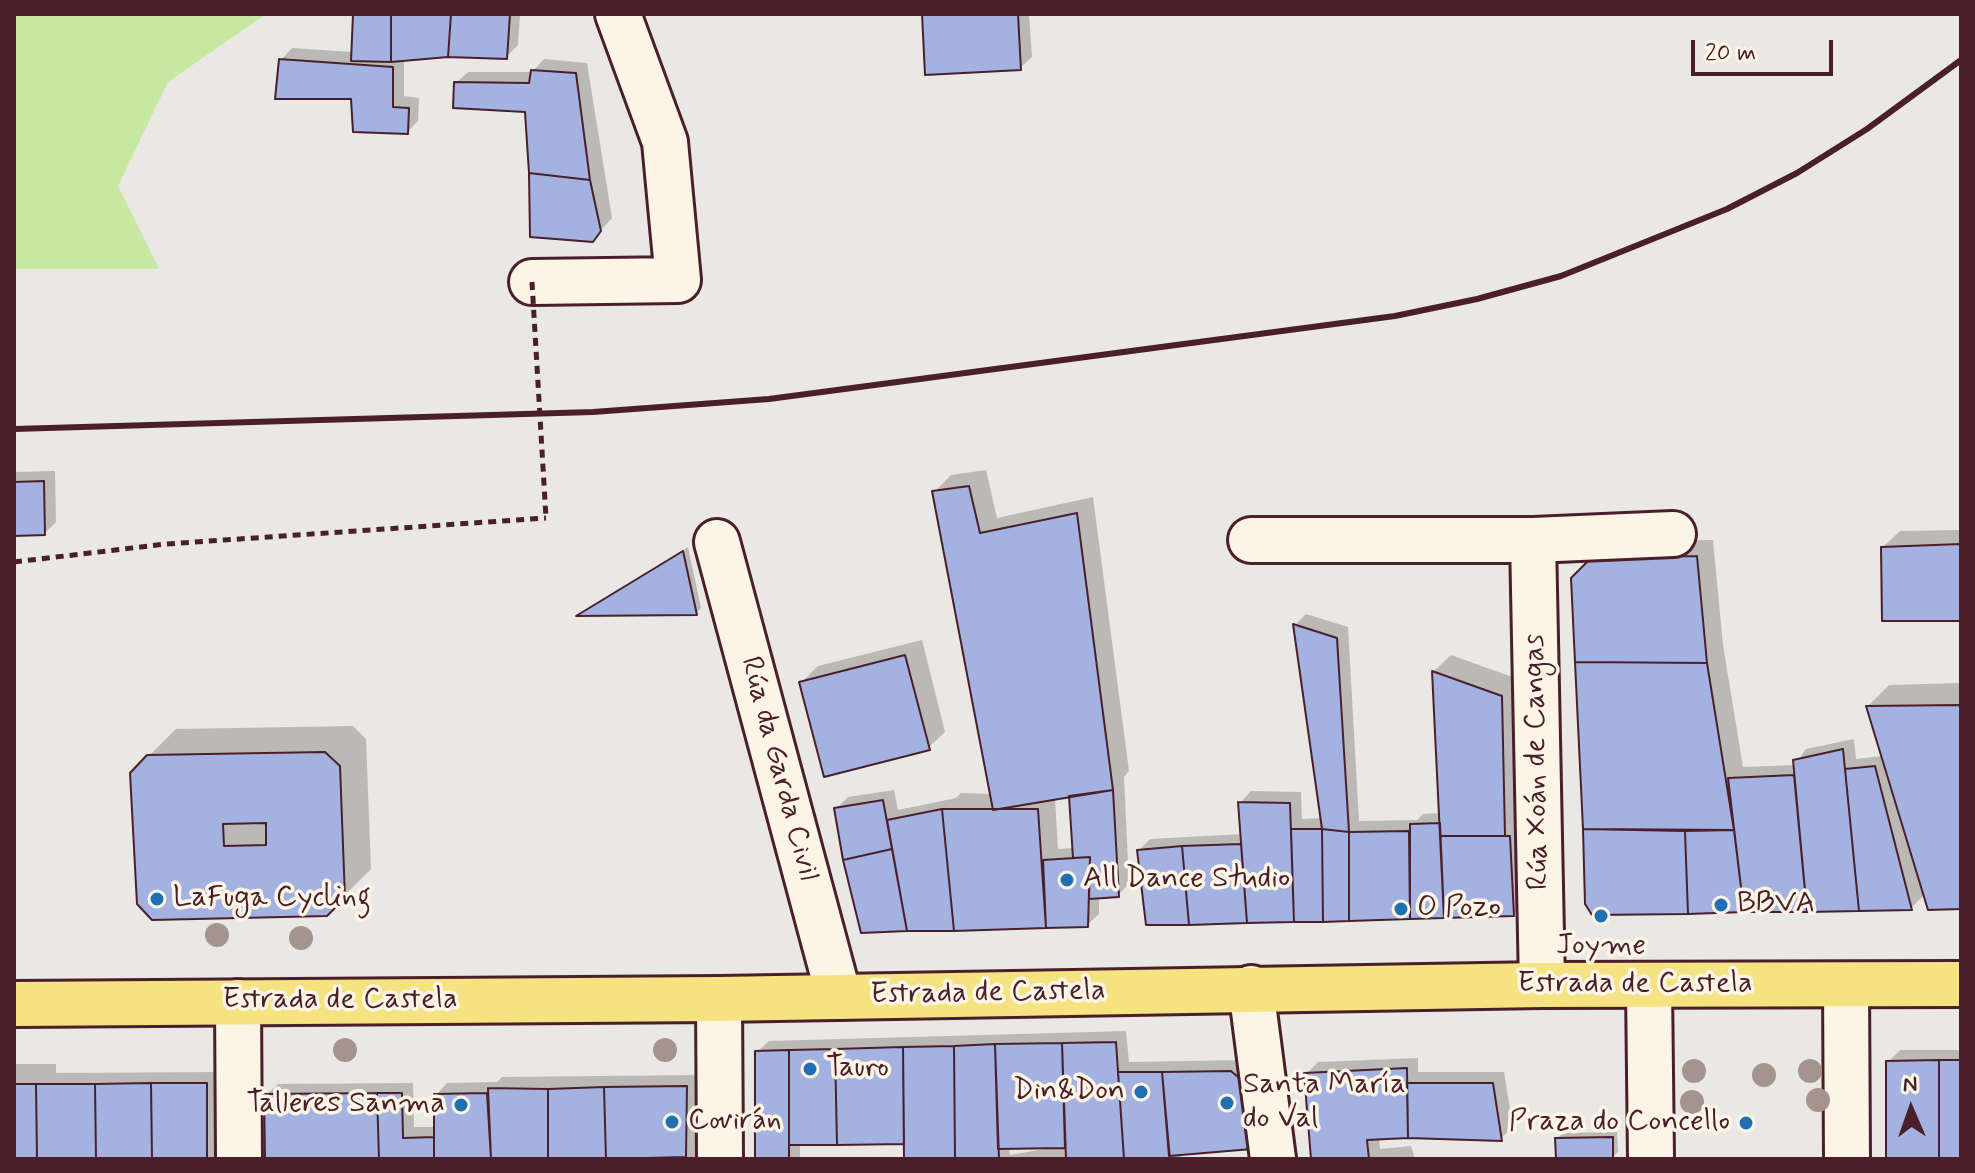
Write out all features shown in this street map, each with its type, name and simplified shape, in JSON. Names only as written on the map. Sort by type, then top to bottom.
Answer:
[{"type":"main road","name":"Estrada de Castela","points":[[14,1004],[719,999],[1542,985],[1961,984]]},
{"type":"street","points":[[532,282],[678,280],[665,142],[618,14]]},
{"type":"street","points":[[1251,540],[1533,540],[1673,534]]},
{"type":"street","name":"Rúa Xoán de Cangas","points":[[1533,540],[1542,985]]},
{"type":"street","name":"Rúa da Garda Civil","points":[[717,542],[839,997]]},
{"type":"street","points":[[1846,985],[1847,1159]]},
{"type":"street","points":[[1649,986],[1651,1159]]},
{"type":"street","points":[[1251,988],[1273,1159]]},
{"type":"street","points":[[719,999],[720,1159]]},
{"type":"street","points":[[238,1002],[239,1159]]},
{"type":"path","points":[[14,562],[166,544],[546,518],[532,282]]},
{"type":"green space","points":[[14,14],[266,14],[168,82],[118,186],[159,269],[14,269]]},
{"type":"building","points":[[353,14],[391,14],[391,62],[351,61]]},
{"type":"building","points":[[391,14],[451,14],[448,57],[391,62]]},
{"type":"building","points":[[451,14],[510,14],[507,59],[448,57]]},
{"type":"building","points":[[922,14],[1018,14],[1021,70],[925,75]]},
{"type":"building","points":[[279,59],[393,67],[393,107],[409,108],[408,134],[353,132],[351,99],[275,99]]},
{"type":"building","points":[[531,70],[576,73],[590,180],[529,173],[525,112],[453,108],[454,82],[529,83]]},
{"type":"building","points":[[529,173],[590,180],[601,231],[593,242],[530,237]]},
{"type":"building","points":[[44,481],[45,535],[14,536],[14,482]]},
{"type":"building","points":[[969,486],[980,533],[1077,513],[1113,790],[993,810],[932,491]]},
{"type":"building","points":[[1961,544],[1961,621],[1882,621],[1881,547]]},
{"type":"building","points":[[683,551],[697,615],[576,616]]},
{"type":"building","points":[[1697,556],[1707,663],[1575,662],[1571,578],[1592,557]]},
{"type":"building","points":[[1293,624],[1337,638],[1349,832],[1322,829]]},
{"type":"building","points":[[905,655],[930,750],[824,777],[799,682]]},
{"type":"building","points":[[1575,662],[1707,663],[1734,830],[1583,829]]},
{"type":"building","points":[[1432,671],[1502,696],[1505,836],[1440,836]]},
{"type":"building","points":[[1961,705],[1961,909],[1928,910],[1866,706]]},
{"type":"building","points":[[1843,749],[1859,911],[1807,912],[1793,760]]},
{"type":"building","points":[[325,752],[340,766],[345,898],[327,916],[152,920],[137,904],[130,773],[147,755]],"holes":[[[266,823],[266,845],[224,846],[223,824]]]},
{"type":"building","points":[[1875,766],[1912,910],[1859,911],[1845,769]]},
{"type":"building","points":[[1794,775],[1807,912],[1744,912],[1728,778]]},
{"type":"building","points":[[1113,790],[1119,897],[1089,899],[1090,857],[1073,858],[1069,796]]},
{"type":"building","points":[[883,800],[892,849],[843,860],[834,808]]},
{"type":"building","points":[[1238,802],[1290,803],[1294,922],[1247,923]]},
{"type":"building","points":[[942,809],[954,931],[907,931],[887,820]]},
{"type":"building","points":[[942,809],[1038,809],[1046,928],[954,931]]},
{"type":"building","points":[[1440,823],[1444,918],[1410,919],[1410,824]]},
{"type":"building","points":[[1291,829],[1322,829],[1323,922],[1294,922]]},
{"type":"building","points":[[1322,829],[1349,832],[1349,921],[1323,922]]},
{"type":"building","points":[[1583,829],[1685,831],[1688,914],[1592,915],[1585,904]]},
{"type":"building","points":[[1734,830],[1744,912],[1688,914],[1685,831]]},
{"type":"building","points":[[1409,831],[1410,919],[1349,921],[1349,832]]},
{"type":"building","points":[[1440,836],[1510,836],[1514,916],[1444,918]]},
{"type":"building","points":[[1241,844],[1247,923],[1189,925],[1182,846]]},
{"type":"building","points":[[1182,846],[1189,925],[1146,925],[1137,850]]},
{"type":"building","points":[[892,849],[907,931],[861,933],[843,860]]},
{"type":"building","name":"All Dance Studio","points":[[1090,857],[1088,927],[1046,928],[1043,860]]},
{"type":"building","points":[[1116,1042],[1124,1159],[1066,1159],[1062,1043]]},
{"type":"building","points":[[1062,1043],[1065,1148],[998,1149],[995,1044]]},
{"type":"building","points":[[995,1044],[999,1159],[955,1159],[954,1046]]},
{"type":"building","points":[[954,1046],[955,1159],[904,1159],[903,1047]]},
{"type":"building","points":[[903,1047],[904,1144],[837,1145],[835,1049]]},
{"type":"building","points":[[835,1049],[837,1145],[789,1145],[789,1050]]},
{"type":"building","points":[[789,1050],[789,1159],[755,1159],[755,1051]]},
{"type":"building","points":[[1939,1060],[1961,1060],[1961,1159],[1939,1159]]},
{"type":"building","points":[[1939,1060],[1939,1159],[1886,1159],[1886,1061]]},
{"type":"building","points":[[1407,1068],[1408,1138],[1367,1140],[1369,1159],[1311,1159],[1304,1073]]},
{"type":"building","points":[[1231,1071],[1245,1083],[1252,1149],[1169,1156],[1162,1072]]},
{"type":"building","points":[[1118,1072],[1162,1072],[1170,1159],[1124,1159]]},
{"type":"building","points":[[151,1083],[207,1083],[207,1159],[152,1159]]},
{"type":"building","points":[[151,1083],[152,1159],[96,1159],[95,1084]]},
{"type":"building","points":[[1407,1083],[1493,1083],[1502,1141],[1408,1138]]},
{"type":"building","points":[[14,1084],[36,1084],[37,1159],[14,1159]]},
{"type":"building","points":[[36,1084],[95,1084],[96,1159],[37,1159]]},
{"type":"building","points":[[687,1086],[686,1157],[606,1159],[604,1087]]},
{"type":"building","points":[[604,1087],[606,1159],[548,1159],[548,1089]]},
{"type":"building","points":[[488,1088],[548,1089],[548,1159],[491,1159]]},
{"type":"building","points":[[377,1093],[379,1159],[265,1159],[264,1094]]},
{"type":"building","points":[[377,1093],[402,1093],[403,1138],[434,1137],[434,1159],[379,1159]]},
{"type":"building","points":[[487,1093],[491,1159],[434,1159],[434,1094]]},
{"type":"building","points":[[1613,1137],[1613,1159],[1556,1159],[1555,1138]]},
{"type":"railway","points":[[14,429],[593,412],[769,399],[1395,316],[1477,299],[1561,276],[1727,209],[1797,173],[1867,129],[1961,60]]},
{"type":"place","name":"All Dance Studio","points":[[1067,880]]},
{"type":"place","name":"LaFuga Cycling","points":[[157,899]]},
{"type":"place","name":"BBVA","points":[[1721,905]]},
{"type":"place","name":"O Pozo","points":[[1401,909]]},
{"type":"place","name":"Joyme","points":[[1601,916]]},
{"type":"place","name":"Tauro","points":[[810,1069]]},
{"type":"place","name":"Din&Don","points":[[1141,1092]]},
{"type":"place","name":"Santa María do Val","points":[[1227,1103]]},
{"type":"place","name":"Talleres Sanma","points":[[461,1105]]},
{"type":"place","name":"Covirán","points":[[672,1122]]},
{"type":"place","name":"Praza do Concello","points":[[1746,1123]]}]
